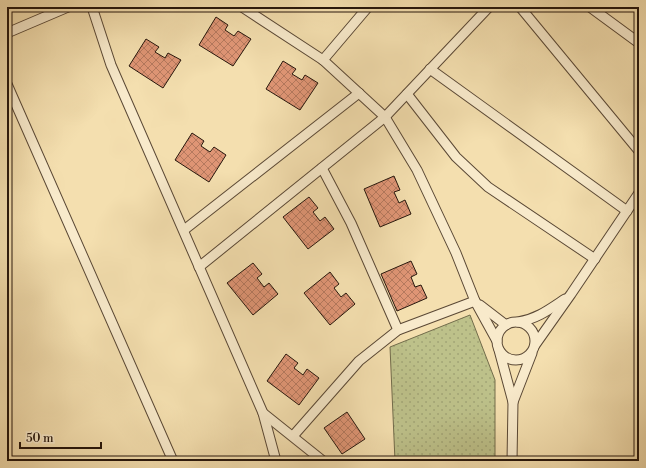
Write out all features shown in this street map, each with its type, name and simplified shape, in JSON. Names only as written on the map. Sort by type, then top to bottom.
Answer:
[{"type":"street","points":[[7,33],[68,7]]},
{"type":"street","points":[[92,7],[110,65],[184,230],[198,267],[264,413],[276,461]]},
{"type":"street","points":[[242,7],[323,60],[385,117],[417,170],[456,253],[475,300],[501,352],[511,360],[524,359],[529,355],[639,193]]},
{"type":"street","points":[[323,60],[368,7]]},
{"type":"street","points":[[198,267],[385,117],[489,7]]},
{"type":"street","points":[[520,7],[639,151]]},
{"type":"street","points":[[590,7],[639,43]]},
{"type":"street","points":[[430,69],[627,211]]},
{"type":"street","points":[[7,84],[173,461]]},
{"type":"street","points":[[184,230],[359,93]]},
{"type":"street","points":[[407,94],[456,158],[488,187],[595,259]]},
{"type":"street","points":[[322,168],[351,223],[398,330]]},
{"type":"street","points":[[512,461],[513,402],[498,344],[498,334],[506,325],[512,322],[529,320],[545,313],[571,294]]},
{"type":"street","points":[[475,300],[506,325]]},
{"type":"street","points":[[293,436],[359,361],[398,330],[475,300]]},
{"type":"street","points":[[513,402],[534,348],[535,338],[533,332],[524,324],[518,322]]},
{"type":"street","points":[[264,413],[323,461]]},
{"type":"green space","points":[[470,315],[495,380],[495,461],[395,461],[390,347]]},
{"type":"building","points":[[216,17],[228,25],[225,30],[234,36],[238,31],[251,39],[233,66],[199,45]]},
{"type":"building","points":[[146,39],[159,47],[155,52],[165,58],[168,53],[181,60],[163,88],[129,66]]},
{"type":"building","points":[[283,61],[296,69],[292,74],[302,80],[305,75],[318,83],[300,110],[266,89]]},
{"type":"building","points":[[192,133],[204,141],[201,146],[210,152],[214,147],[226,155],[209,182],[175,160]]},
{"type":"building","points":[[394,176],[400,190],[394,192],[399,203],[405,200],[411,214],[380,227],[364,189]]},
{"type":"building","points":[[309,197],[318,208],[313,212],[320,221],[325,217],[334,229],[308,249],[283,217]]},
{"type":"building","points":[[411,261],[417,274],[411,277],[415,287],[421,285],[427,298],[397,311],[381,274]]},
{"type":"building","points":[[253,263],[262,274],[257,278],[264,287],[269,283],[278,294],[253,315],[227,283]]},
{"type":"building","points":[[330,272],[339,284],[334,288],[341,297],[346,293],[355,304],[330,325],[304,293]]},
{"type":"building","points":[[286,354],[298,363],[294,368],[303,375],[307,369],[319,378],[299,405],[267,381]]},
{"type":"building","points":[[347,412],[365,439],[342,454],[324,428]]}]
